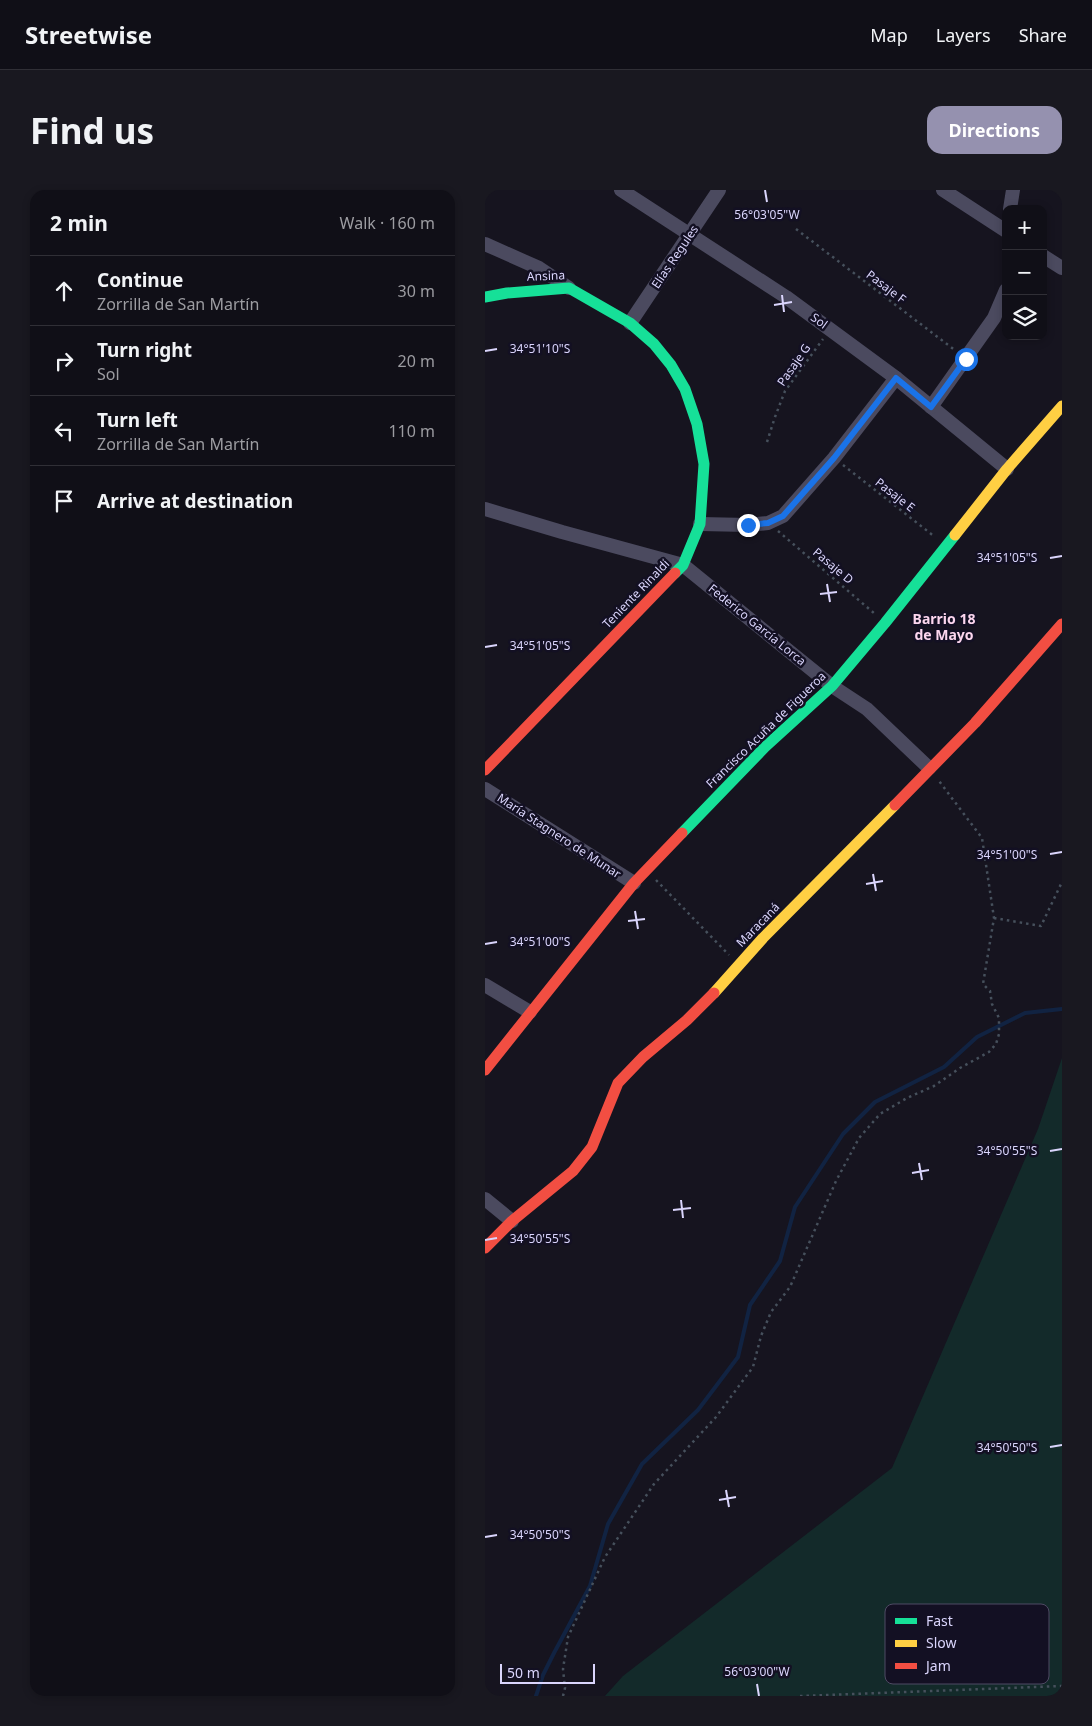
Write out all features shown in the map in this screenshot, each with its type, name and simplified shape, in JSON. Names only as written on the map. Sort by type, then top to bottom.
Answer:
[{"type":"street","name":"Sol","points":[[621,190],[786,296],[896,378],[1007,468]]},
{"type":"street","name":"Elías Regules","points":[[630,323],[719,190]]},
{"type":"street","points":[[943,190],[1002,228]]},
{"type":"street","points":[[1011,205],[1013,190]]},
{"type":"street","points":[[485,244],[539,268],[569,288]]},
{"type":"street","points":[[1047,259],[1062,268]]},
{"type":"street","name":"Ansina","points":[[485,297],[507,293],[569,288],[630,323]]},
{"type":"street","points":[[931,407],[994,318],[1004,295]]},
{"type":"street","name":"Teniente Rinaldi","points":[[485,770],[683,565],[700,524],[704,464],[697,424],[685,389],[671,365],[654,344],[630,323]]},
{"type":"street","points":[[700,524],[748,525],[768,523],[783,516],[834,458],[896,378]]},
{"type":"street","name":"Francisco Acuña de Figueroa","points":[[485,1070],[634,883],[765,747],[832,686],[885,623],[1007,468],[1062,406]]},
{"type":"street","name":"Federico García Lorca","points":[[485,509],[683,565],[832,686],[867,709],[929,768]]},
{"type":"street","name":"Maracaná","points":[[485,1248],[511,1221],[573,1171],[592,1147],[618,1084],[643,1057],[687,1020],[929,768],[975,723],[1062,624]]},
{"type":"street","name":"María Stagnero de Munar","points":[[485,788],[634,883]]},
{"type":"street","points":[[485,985],[530,1012]]},
{"type":"street","points":[[485,1198],[511,1221]]},
{"type":"path","name":"Pasaje F","points":[[796,229],[966,359]]},
{"type":"path","name":"Pasaje G","points":[[767,442],[785,391],[830,329]]},
{"type":"path","name":"Pasaje E","points":[[834,458],[946,546]]},
{"type":"path","name":"Pasaje D","points":[[768,523],[885,623]]},
{"type":"path","points":[[563,1696],[565,1688],[563,1669],[567,1637],[605,1557],[654,1484],[716,1417],[753,1367],[761,1336],[771,1312],[790,1287],[836,1181],[859,1138],[880,1114],[907,1098],[934,1086],[960,1068],[989,1052],[996,1044],[999,1034],[999,1018],[992,1004],[990,991],[983,984],[994,918],[982,838],[929,768]]},
{"type":"path","points":[[646,870],[739,965]]},
{"type":"path","points":[[994,918],[1041,926],[1062,882]]},
{"type":"path","points":[[800,1696],[1062,1686]]},
{"type":"green space","points":[[1062,1058],[1062,1696],[605,1696],[623,1676],[892,1468],[1038,1129]]},
{"type":"waterway","points":[[536,1696],[543,1675],[590,1586],[608,1524],[642,1464],[698,1410],[738,1357],[750,1305],[780,1261],[795,1207],[843,1134],[875,1102],[944,1067],[977,1037],[1025,1013],[1062,1009]]},
{"type":"traffic: fast","points":[[485,297],[507,293],[569,288],[630,323],[654,344],[671,365],[685,389],[697,424],[704,464],[700,524],[683,565],[675,573]]},
{"type":"traffic: fast","points":[[682,833],[765,747],[832,686],[955,535]]},
{"type":"traffic: slow","points":[[955,535],[1007,469],[1062,406]]},
{"type":"traffic: slow","points":[[714,993],[763,938],[895,805]]},
{"type":"traffic: jam","points":[[485,770],[675,573]]},
{"type":"traffic: jam","points":[[895,805],[975,723],[1062,624]]},
{"type":"traffic: jam","points":[[485,1070],[634,883],[682,833]]},
{"type":"traffic: jam","points":[[485,1248],[512,1221],[573,1171],[592,1147],[618,1083],[643,1057],[687,1020],[714,993]]},
{"type":"district","name":"Barrio 18 de Mayo","points":[[944,628]]},
{"type":"route","points":[[748,525],[768,523],[783,516],[834,458],[896,378],[931,407],[966,359]]}]
